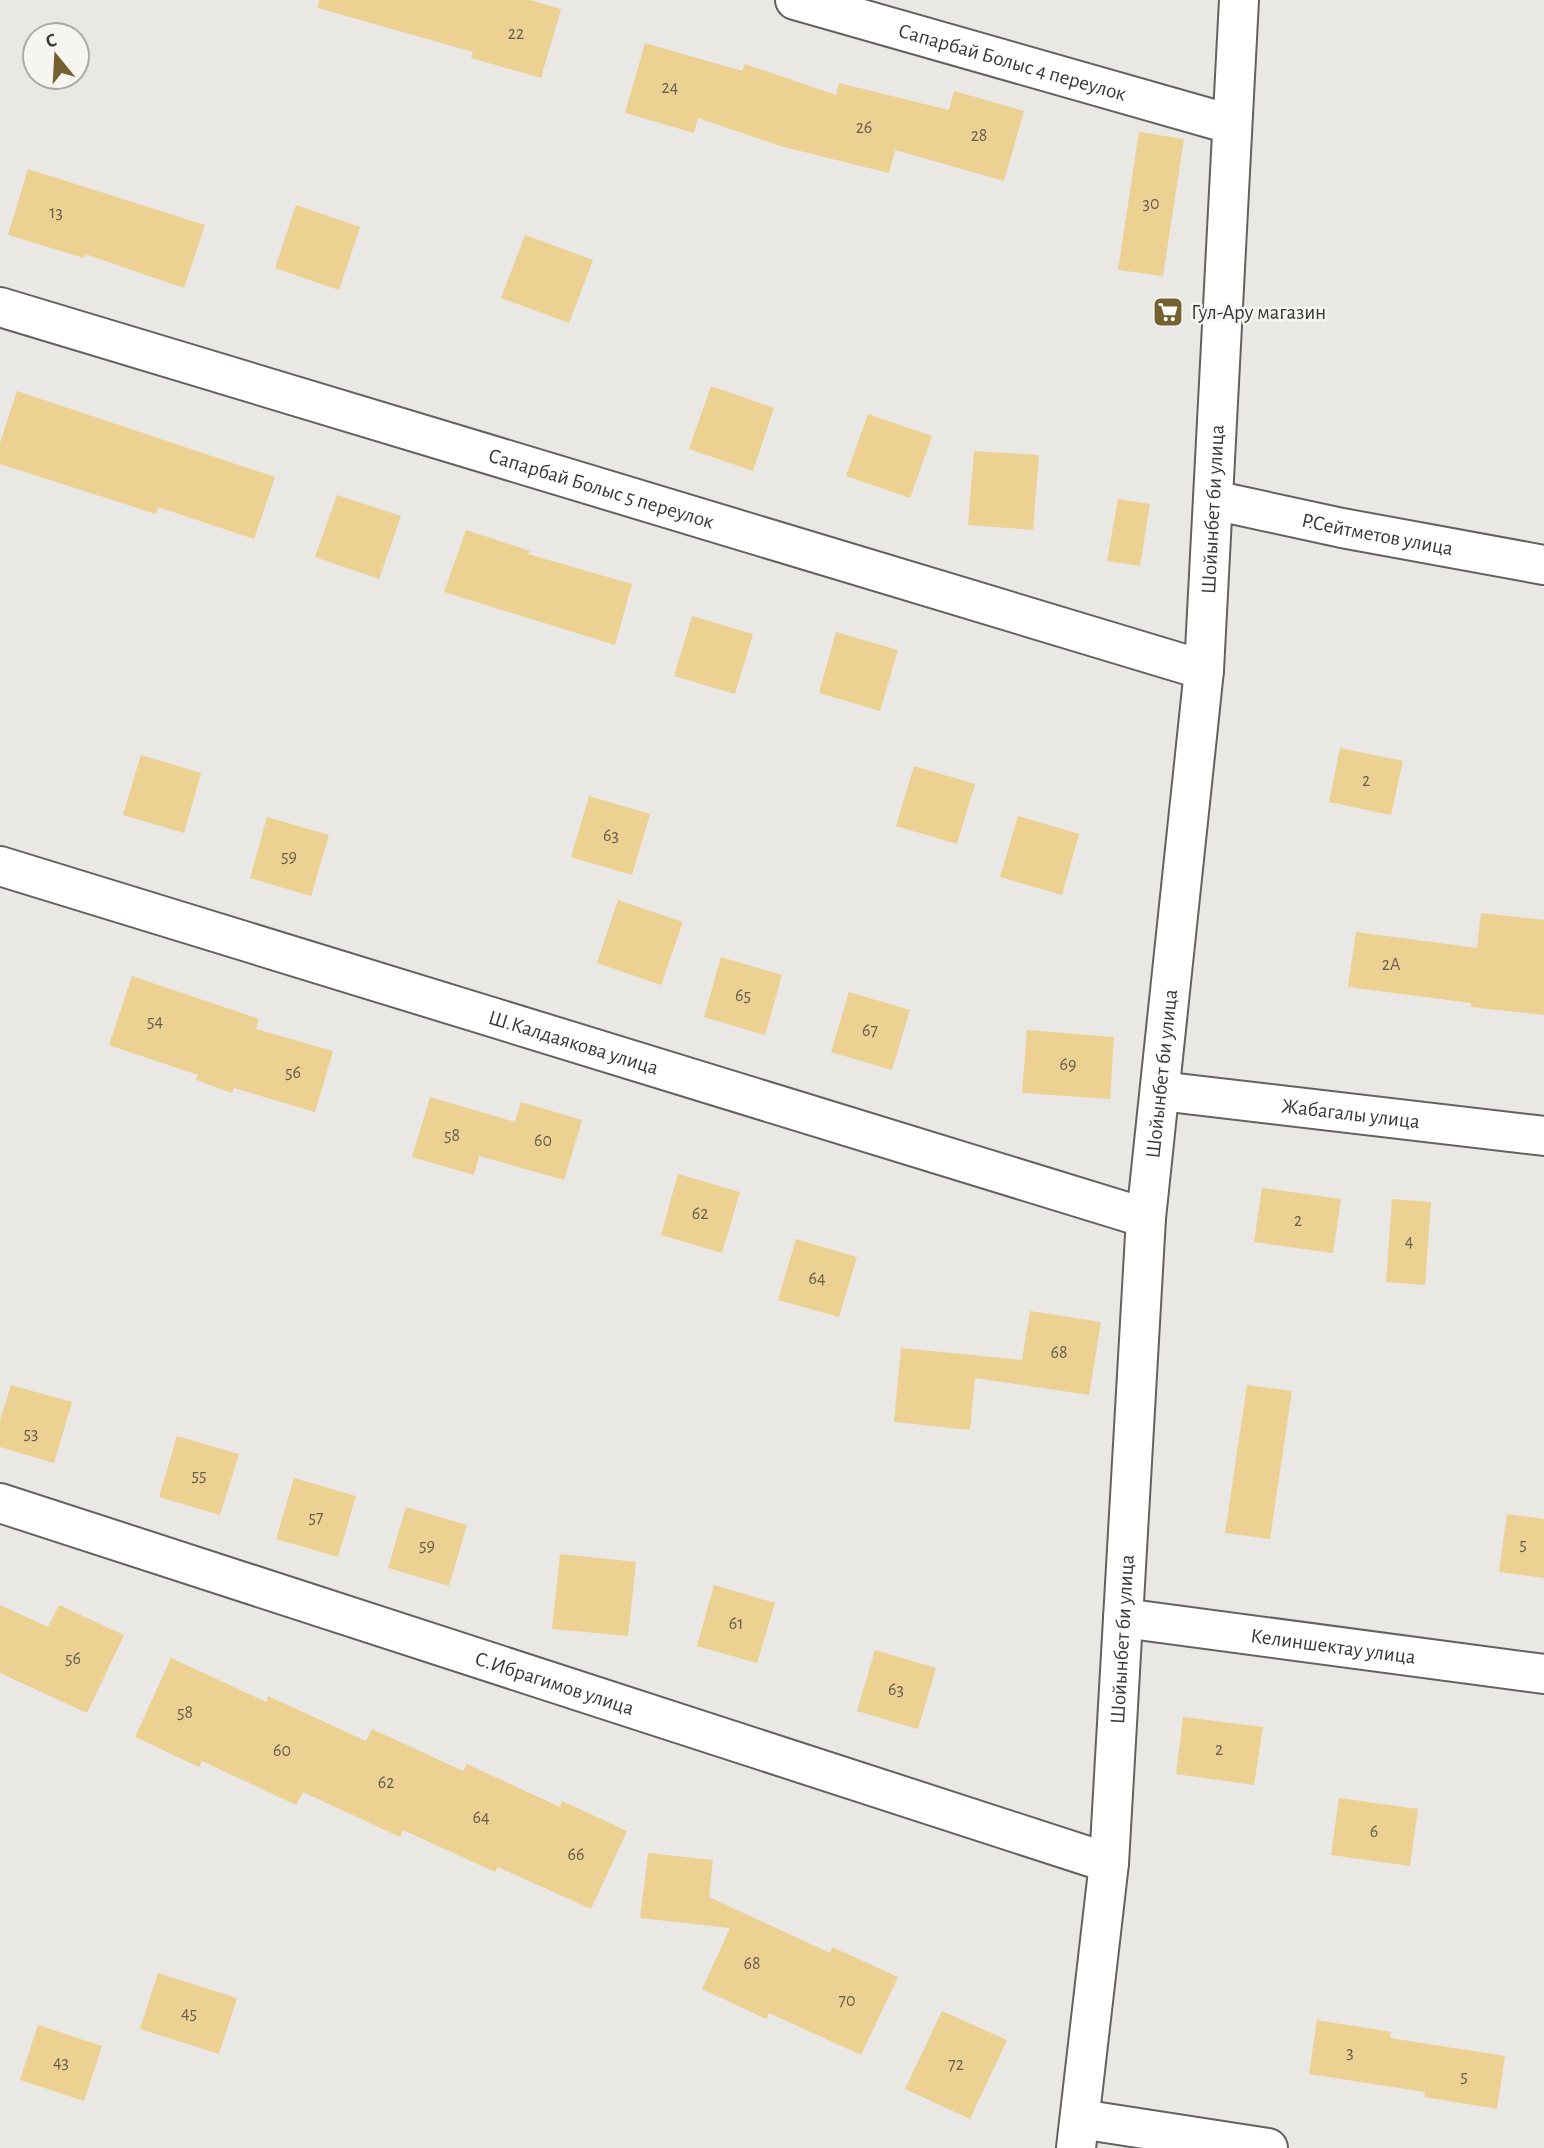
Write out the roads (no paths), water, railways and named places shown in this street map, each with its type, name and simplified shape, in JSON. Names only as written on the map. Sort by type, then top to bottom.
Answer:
[{"type":"street","name":"Сапарбай Болыс 4 переулок","points":[[795,0],[1230,124]]},
{"type":"street","name":"Шойынбет би улица","points":[[1078,2133],[1109,1863],[1146,1217],[1204,670],[1230,124],[1239,0]]},
{"type":"street","name":"Сапарбай Болыс 5 переулок","points":[[0,307],[1204,670]]},
{"type":"street","name":"Р.Сейтметов улица","points":[[1213,500],[1342,528],[1544,565]]},
{"type":"street","name":"Ш.Калдаякова улица","points":[[0,866],[1146,1217]]},
{"type":"street","name":"Жабагалы улица","points":[[1160,1090],[1544,1136]]},
{"type":"street","name":"С.Ибрагимов улица","points":[[0,1503],[1109,1863]]},
{"type":"street","name":"Келиншектау улица","points":[[1123,1618],[1544,1674]]},
{"type":"street","points":[[1078,2133],[1268,2148]]},
{"type":"place","name":"Гул-Ару магазин","points":[[1168,312]]}]
